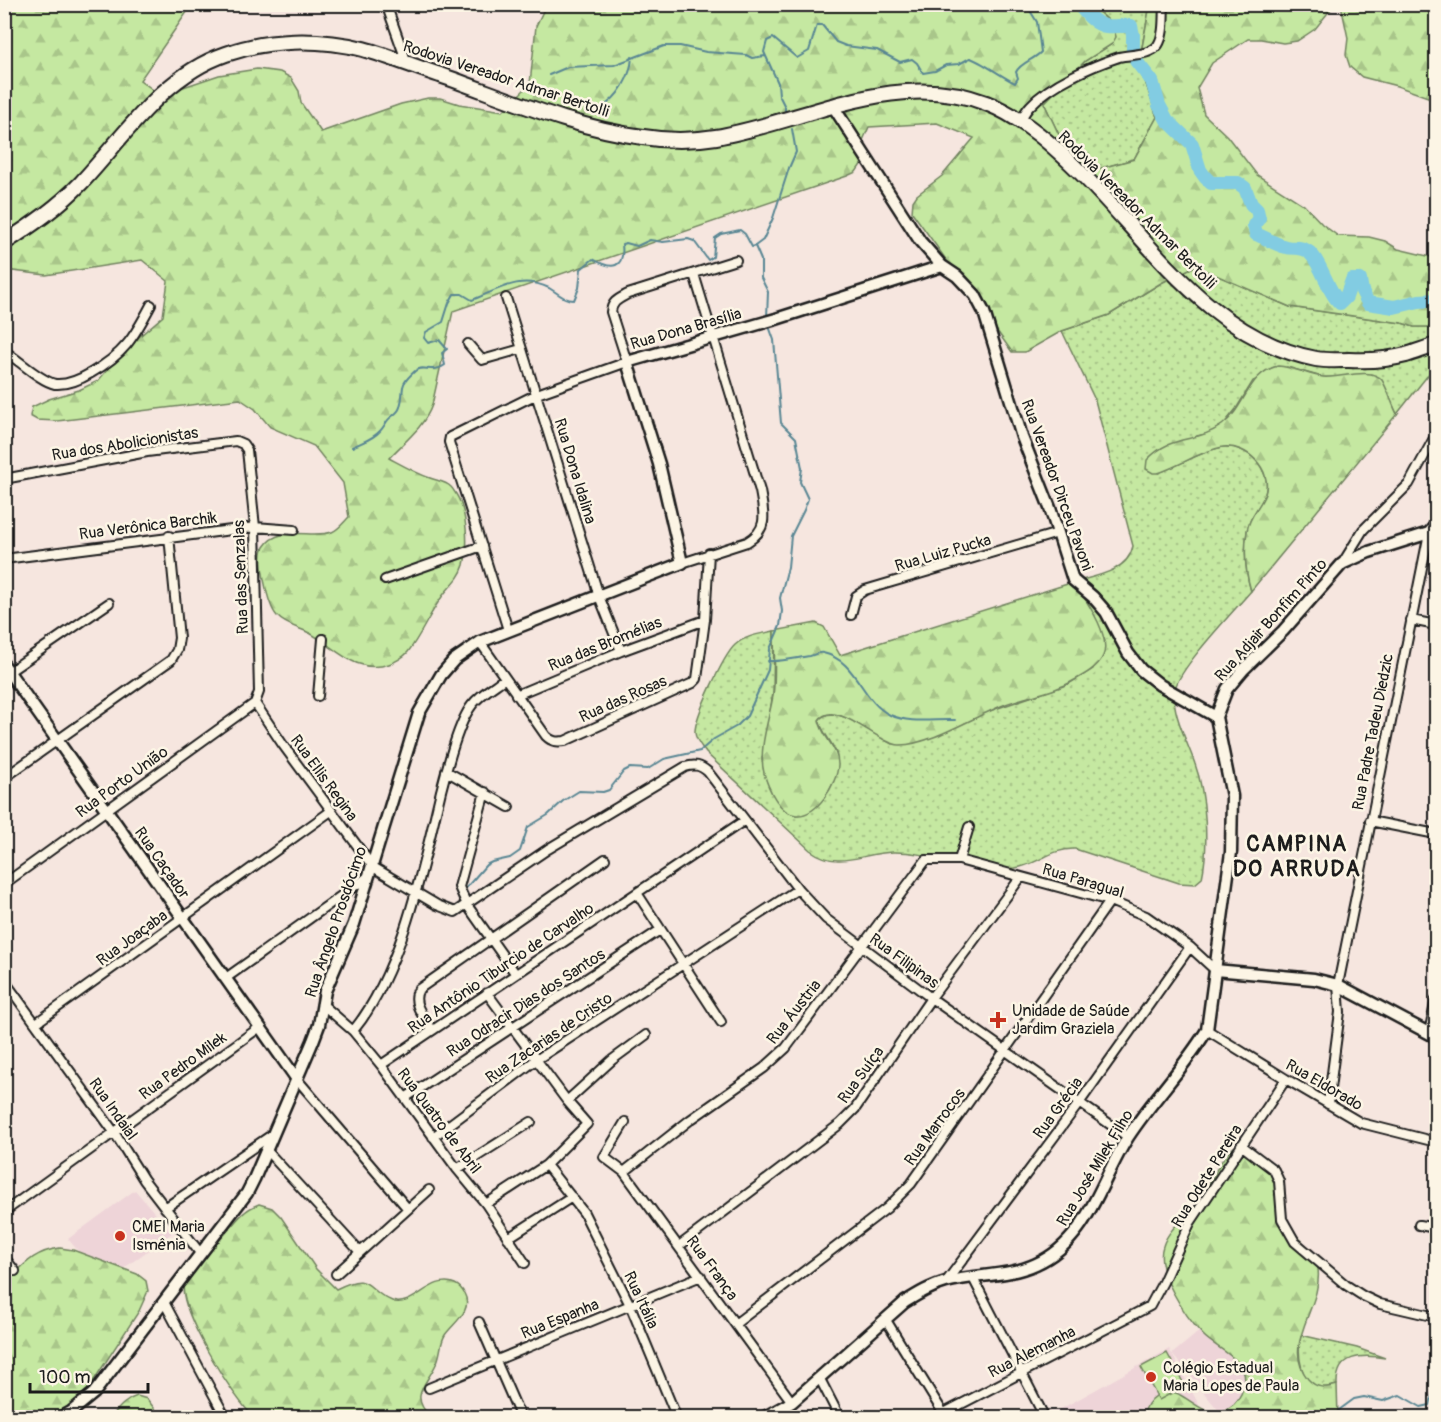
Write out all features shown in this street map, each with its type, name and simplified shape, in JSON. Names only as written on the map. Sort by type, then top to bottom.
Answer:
[{"type":"highway","name":"Rodovia Vereador Admar Bertolli","points":[[4,243],[39,221],[80,184],[128,128],[165,91],[192,70],[221,56],[249,47],[280,42],[327,43],[363,49],[597,128],[641,137],[680,141],[714,138],[759,128],[879,95],[917,92],[945,93],[985,102],[1009,113],[1065,157],[1111,203],[1173,273],[1197,296],[1248,333],[1280,349],[1319,360],[1367,361],[1403,356],[1437,345]]},
{"type":"street","points":[[386,4],[408,64]]},
{"type":"street","points":[[1020,121],[1030,106],[1065,81],[1104,63],[1148,52],[1157,46],[1162,33],[1164,4]]},
{"type":"street","name":"Rua Vereador Dirceu Pavoni","points":[[833,106],[920,241],[942,266],[957,276],[975,295],[984,312],[1022,437],[1073,580],[1106,612],[1128,653],[1141,670],[1160,685],[1216,717]]},
{"type":"street","points":[[682,563],[659,464],[611,306],[628,294],[736,260]]},
{"type":"street","name":"Rua Dona Brasília","points":[[482,546],[449,442],[453,434],[537,394],[627,362],[776,319],[942,266]]},
{"type":"street","points":[[694,274],[712,336]]},
{"type":"street","name":"Rua Dona Idalina","points":[[506,298],[599,596],[621,651]]},
{"type":"street","points":[[4,351],[55,384],[83,378],[110,362],[124,350],[136,334],[151,305]]},
{"type":"street","name":"Rua Ângelo Prosdócimo","points":[[60,1418],[94,1393],[247,1193],[268,1152],[296,1078],[313,1041],[332,972],[354,924],[419,713],[441,675],[454,660],[480,642],[682,563],[756,537],[764,522],[760,492],[712,336]]},
{"type":"street","points":[[468,344],[482,360],[521,349]]},
{"type":"street","points":[[1342,564],[1363,530],[1409,484],[1433,440]]},
{"type":"street","name":"Rua dos Abolicionistas","points":[[4,479],[147,452],[236,441],[243,444],[247,450]]},
{"type":"street","name":"Rua das Senzalas","points":[[247,450],[255,526],[259,692],[255,703]]},
{"type":"street","name":"Rua Padre Tadeu Diedzic","points":[[1328,1104],[1340,1012],[1338,985],[1429,533],[1437,524]]},
{"type":"street","name":"Rua Verônica Barchik","points":[[4,559],[255,526],[294,530]]},
{"type":"street","name":"Rua Luiz Pucka","points":[[851,615],[856,596],[865,590],[1058,533]]},
{"type":"street","name":"Rua Adjair Bonfim Pinto","points":[[1216,717],[1227,689],[1243,670],[1283,632],[1342,564],[1369,552],[1429,533]]},
{"type":"street","points":[[4,778],[171,660],[177,650],[179,638],[169,536]]},
{"type":"street","points":[[385,580],[482,546],[508,630]]},
{"type":"street","points":[[705,620],[709,553]]},
{"type":"street","points":[[6,670],[110,603]]},
{"type":"street","name":"Rua das Bromélias","points":[[516,695],[621,651],[705,620]]},
{"type":"street","name":"Rua das Rosas","points":[[516,695],[550,740],[565,741],[693,683],[699,674],[705,620]]},
{"type":"street","points":[[1411,620],[1437,625]]},
{"type":"street","points":[[318,696],[323,639]]},
{"type":"street","points":[[480,642],[516,695]]},
{"type":"street","name":"Rua Caçador","points":[[6,670],[58,740],[105,810],[296,1078]]},
{"type":"street","points":[[353,1031],[368,1013],[394,958],[416,892],[446,771],[464,718],[482,694],[504,679]]},
{"type":"street","name":"Rua Porto União","points":[[4,884],[255,703]]},
{"type":"street","name":"Rua Ellis Regina","points":[[255,703],[371,871]]},
{"type":"street","points":[[1216,717],[1232,796],[1233,818],[1231,852],[1215,970],[1314,979],[1338,985],[1433,1035],[1437,999]]},
{"type":"street","name":"Rua Filipinas","points":[[467,905],[548,849],[685,767],[701,766],[798,889],[826,919],[932,998],[1128,1137]]},
{"type":"street","points":[[446,771],[509,807]]},
{"type":"street","points":[[485,792],[459,887],[467,905],[515,973]]},
{"type":"street","name":"Rua Joaçaba","points":[[36,1023],[331,811]]},
{"type":"street","name":"Rua Antônio Tiburcio de Carvalho","points":[[381,1065],[745,820]]},
{"type":"street","points":[[1370,821],[1437,834]]},
{"type":"street","points":[[959,860],[969,827]]},
{"type":"street","points":[[432,1030],[415,1002],[415,995],[419,989],[605,859]]},
{"type":"street","name":"Rua Paragual","points":[[926,860],[959,860],[1110,901],[1146,916],[1190,947],[1215,970]]},
{"type":"street","name":"Rua Áustria","points":[[624,1172],[690,1120],[764,1068],[786,1048],[926,860]]},
{"type":"street","points":[[226,978],[371,871],[455,912],[467,905]]},
{"type":"street","name":"Rua Suíça","points":[[679,1246],[840,1124],[855,1109],[932,998],[1021,877]]},
{"type":"street","name":"Rua Zacarias de Cristo","points":[[433,1137],[536,1060],[798,889]]},
{"type":"street","points":[[637,893],[721,1022]]},
{"type":"street","name":"Rua Marrocos","points":[[735,1324],[887,1208],[911,1184],[1110,901]]},
{"type":"street","name":"Rua Odracir Dias dos Santos","points":[[405,1098],[660,930]]},
{"type":"street","name":"Rua Grécia","points":[[946,1282],[1080,1102],[1190,947]]},
{"type":"street","name":"Rua José Milek Filho","points":[[763,1418],[792,1402],[905,1302],[922,1291],[946,1282],[1035,1264],[1060,1249],[1076,1232],[1088,1214],[1128,1137],[1194,1052],[1207,1030],[1215,970]]},
{"type":"street","name":"Rua Indaial","points":[[4,980],[114,1132],[144,1180],[200,1252]]},
{"type":"street","points":[[486,1204],[546,1166],[587,1124],[567,1101],[487,993]]},
{"type":"street","name":"Rua Quatro de Abril","points":[[322,1004],[353,1031],[381,1065],[457,1169],[486,1204],[525,1263]]},
{"type":"street","name":"Rua Pedro Milek","points":[[4,1212],[260,1027]]},
{"type":"street","name":"Rua Eldorado","points":[[1207,1030],[1361,1122],[1437,1142]]},
{"type":"street","points":[[567,1101],[612,1060],[646,1035]]},
{"type":"street","points":[[296,1078],[408,1209]]},
{"type":"street","name":"Rua Odete Pereira","points":[[1132,1316],[1150,1306],[1190,1223],[1286,1079]]},
{"type":"street","points":[[457,1169],[531,1122]]},
{"type":"street","name":"Rua França","points":[[625,1122],[604,1157],[624,1172],[792,1402]]},
{"type":"street","points":[[165,1208],[274,1134]]},
{"type":"street","points":[[1241,1146],[1274,1170],[1279,1181],[1282,1219],[1294,1242],[1346,1285],[1363,1296],[1380,1304],[1437,1317]]},
{"type":"street","points":[[268,1152],[360,1252]]},
{"type":"street","name":"Rua Itália","points":[[546,1166],[584,1213],[630,1305],[677,1418]]},
{"type":"street","points":[[336,1274],[429,1190]]},
{"type":"street","points":[[508,1238],[572,1197]]},
{"type":"street","points":[[1419,1225],[1437,1228]]},
{"type":"street","points":[[4,1257],[15,1272]]},
{"type":"street","name":"Rua Espanha","points":[[429,1388],[701,1276]]},
{"type":"street","points":[[973,1278],[1045,1418]]},
{"type":"street","points":[[164,1302],[226,1418]]},
{"type":"street","name":"Rua Alemanha","points":[[945,1415],[1022,1372],[1132,1316]]},
{"type":"street","points":[[886,1320],[945,1415]]},
{"type":"street","points":[[479,1322],[520,1418]]},
{"type":"street","points":[[820,1379],[840,1418]]},
{"type":"shaded area","name":"CMEI Maria Ismênia","points":[[135,1190],[172,1233],[105,1282],[68,1239]]},
{"type":"shaded area","points":[[1213,1320],[1265,1383],[1224,1417],[1172,1354]]},
{"type":"shaded area","name":"Colégio Estadual Maria Lopes de Paula","points":[[1169,1349],[1199,1405],[1177,1417],[1051,1418],[1050,1415]]},
{"type":"green space","points":[[1335,4],[1315,29],[1297,41],[1283,43],[1248,39],[1212,63],[1197,88],[1204,114],[1227,136],[1257,175],[1304,205],[1322,224],[1338,236],[1369,237],[1385,241],[1398,249],[1436,258],[1436,327],[1414,327],[1402,323],[1290,307],[1195,266],[1161,283],[1109,315],[1062,331],[1025,352],[1012,352],[912,212],[913,201],[917,195],[942,176],[974,138],[937,123],[869,127],[860,147],[862,163],[856,172],[847,176],[453,311],[429,413],[408,440],[389,458],[420,474],[446,483],[452,489],[463,509],[467,538],[466,557],[460,574],[439,601],[408,652],[389,664],[367,666],[348,659],[313,635],[289,625],[277,616],[270,603],[264,582],[262,553],[270,540],[286,534],[332,532],[349,517],[343,483],[314,446],[270,427],[255,409],[240,399],[57,421],[37,420],[30,416],[32,407],[98,381],[125,349],[163,316],[168,281],[142,260],[46,275],[5,270],[5,5],[196,5],[187,12],[140,80],[160,95],[219,75],[257,69],[280,72],[291,78],[299,91],[301,103],[321,132],[401,104],[428,98],[440,98],[459,104],[503,111],[530,84],[536,26],[546,5],[1091,5],[1113,25],[1116,37],[1112,44],[1085,61],[1044,103],[1061,139],[1098,169],[1134,159],[1157,117],[1139,63],[1150,5]]},
{"type":"green space","points":[[1091,5],[1150,5],[1139,63],[1157,117],[1134,159],[1098,169],[1061,139],[1044,103],[1085,61],[1112,44],[1108,20]]},
{"type":"green space","points":[[1341,5],[1436,5],[1436,100],[1362,77],[1350,67],[1346,55],[1348,38]]},
{"type":"green space","points":[[1195,266],[1290,307],[1402,323],[1414,327],[1436,327],[1436,365],[1397,414],[1381,380],[1322,377],[1287,367],[1253,381],[1223,425],[1210,433],[1197,436],[1158,473],[1206,452],[1232,447],[1249,454],[1256,460],[1262,468],[1266,485],[1263,499],[1247,531],[1247,576],[1251,591],[1197,654],[1179,679],[1175,689],[1177,716],[1202,790],[1206,836],[1202,878],[1195,884],[1179,883],[1075,849],[1059,851],[1023,866],[1001,869],[893,852],[841,860],[821,856],[810,850],[699,744],[695,733],[699,714],[710,687],[730,651],[744,639],[774,631],[773,693],[762,759],[768,784],[796,815],[818,804],[832,783],[837,755],[819,720],[826,715],[834,714],[844,717],[892,744],[1054,689],[1070,683],[1093,669],[1105,641],[1074,582],[1110,572],[1125,562],[1133,546],[1095,400],[1062,331],[1109,315],[1161,283]]},
{"type":"green space","points":[[1278,366],[1323,377],[1362,373],[1377,376],[1382,380],[1397,414],[1251,591],[1246,561],[1247,531],[1263,499],[1266,485],[1262,468],[1256,460],[1241,450],[1223,447],[1153,473],[1146,469],[1147,460],[1166,446],[1203,435],[1222,425],[1237,410],[1253,383],[1268,370]]},
{"type":"green space","points":[[1074,582],[1096,618],[1104,638],[1103,656],[1089,671],[1064,686],[1006,704],[939,735],[912,744],[891,743],[846,718],[826,714],[819,720],[838,760],[837,773],[830,790],[818,805],[804,814],[790,813],[779,805],[768,786],[762,764],[763,744],[774,688],[774,631],[816,623],[824,627],[840,655]]},
{"type":"green space","points":[[1234,1147],[1260,1161],[1273,1172],[1286,1220],[1316,1261],[1318,1283],[1298,1352],[1301,1366],[1311,1382],[1321,1387],[1337,1385],[1338,1417],[1143,1418],[1152,1399],[1163,1393],[1175,1393],[1207,1411],[1219,1412],[1234,1404],[1243,1390],[1244,1372],[1235,1360],[1208,1340],[1188,1317],[1167,1280],[1161,1256],[1169,1234],[1197,1204],[1218,1167]]},
{"type":"green space","points":[[259,1204],[272,1208],[281,1217],[316,1269],[336,1289],[356,1281],[363,1282],[383,1297],[400,1302],[438,1283],[455,1284],[461,1289],[466,1299],[464,1311],[445,1335],[437,1362],[420,1396],[424,1409],[431,1417],[255,1418],[246,1408],[221,1374],[197,1332],[184,1295],[184,1282],[194,1265],[237,1220]]},
{"type":"green space","points":[[60,1248],[73,1250],[137,1274],[146,1281],[148,1291],[139,1311],[70,1417],[56,1417],[27,1409],[5,1413],[5,1283],[36,1256]]},
{"type":"green space","points":[[1301,1335],[1357,1348],[1385,1358],[1368,1356],[1352,1358],[1341,1367],[1337,1385],[1323,1388],[1315,1386],[1304,1375],[1299,1350]]},
{"type":"green space","points":[[1167,1353],[1185,1386],[1159,1400],[1141,1367]]},
{"type":"green space","points":[[137,1396],[147,1399],[161,1417],[111,1417],[126,1402]]},
{"type":"green space","points":[[27,1409],[56,1417],[5,1418],[5,1413]]},
{"type":"waterway","points":[[785,116],[785,107],[779,95],[778,83],[764,52],[767,41],[773,38],[797,58],[809,51],[817,25],[822,25],[836,42],[846,46],[877,50],[900,62],[912,59],[923,73],[935,71],[946,65],[959,64],[970,58],[1015,83],[1018,78],[1016,72],[1018,69],[1041,52],[1037,22],[1026,4]]},
{"type":"waterway","points":[[1078,4],[1090,18],[1102,25],[1131,26],[1133,51]]},
{"type":"waterway","points":[[549,75],[568,67],[614,65],[664,46],[680,46],[706,52],[746,55],[752,58],[765,56]]},
{"type":"waterway","points":[[601,108],[613,99],[623,86],[632,57]]},
{"type":"waterway","points":[[1136,61],[1152,81],[1159,105],[1167,120],[1192,144],[1200,170],[1205,177],[1211,183],[1238,183],[1245,188],[1259,218],[1254,225],[1256,234],[1282,246],[1301,248],[1309,252],[1340,303],[1346,297],[1352,280],[1360,280],[1368,303],[1394,307],[1419,301],[1436,300]]},
{"type":"waterway","points":[[755,246],[763,240],[773,218],[796,152],[792,129]]},
{"type":"waterway","points":[[352,447],[377,434],[398,411],[402,401],[403,385],[415,371],[421,368],[437,369],[445,365],[442,353],[447,349],[439,340],[428,343],[424,338],[426,332],[443,322],[454,294],[462,294],[472,300],[509,285],[528,283],[549,288],[564,298],[574,300],[579,288],[581,269],[593,259],[606,265],[616,265],[621,258],[622,244],[637,246],[650,240],[663,242],[688,239],[694,241],[708,260],[713,257],[715,238],[721,234],[740,230],[752,247],[755,246],[761,260],[761,278],[768,292],[767,317]]},
{"type":"waterway","points":[[466,888],[486,865],[510,858],[520,851],[528,827],[579,791],[603,792],[609,790],[624,771],[630,768],[648,769],[664,759],[700,751],[714,739],[737,726],[747,716],[768,670],[770,649],[780,626],[782,611],[780,598],[788,567],[791,536],[808,499],[800,482],[802,468],[796,438],[781,423],[774,340],[770,329]]},
{"type":"waterway","points":[[768,661],[789,660],[823,653],[844,664],[880,709],[890,715],[914,720],[955,720]]},
{"type":"waterway","points":[[1335,1418],[1339,1410],[1354,1399],[1364,1397],[1383,1401],[1400,1395],[1421,1407],[1430,1405],[1436,1379]]},
{"type":"place","name":"Unidade de Saúde Jardim Graziela","points":[[998,1020]]},
{"type":"place","name":"CMEI Maria Ismênia","points":[[120,1236]]},
{"type":"place","name":"Colégio Estadual Maria Lopes de Paula","points":[[1151,1377]]},
{"type":"district","name":"CAMPINA DO ARRUDA","points":[[1297,856]]}]
